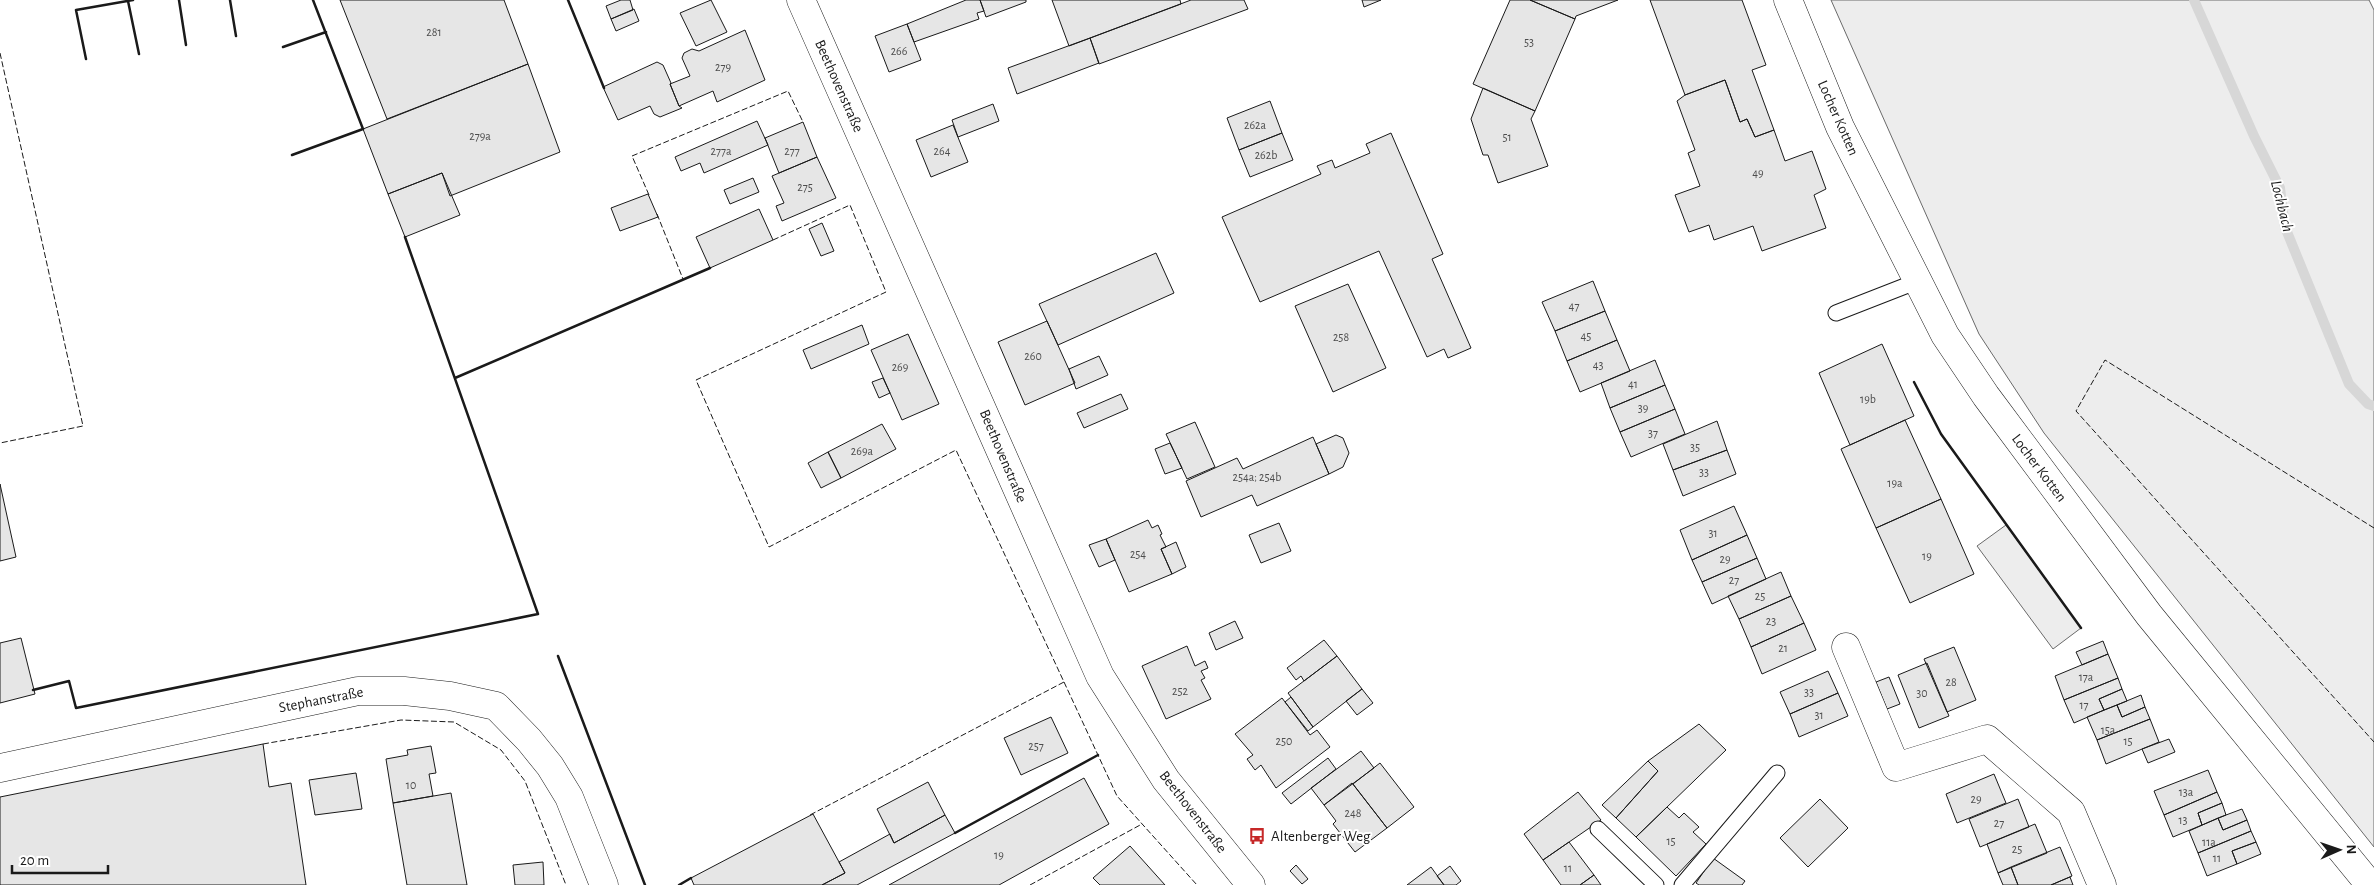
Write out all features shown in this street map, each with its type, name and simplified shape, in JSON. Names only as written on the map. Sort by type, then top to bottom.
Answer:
[{"type":"street","name":"Beethovenstraße","points":[[801,0],[1100,676],[1166,780],[1252,885]]},
{"type":"street","name":"Locher Kotten","points":[[1788,0],[1840,127],[1945,335],[1986,396],[2148,615],[2370,885]]},
{"type":"street","points":[[1846,647],[1896,767],[1987,740],[2071,812],[2102,885]]},
{"type":"street","name":"Stephanstraße","points":[[0,768],[358,691],[404,691],[450,696],[496,706],[529,740],[550,766],[569,798],[604,885]]},
{"type":"lane","points":[[1836,313],[1918,281]]},
{"type":"lane","points":[[1682,885],[1777,773]]},
{"type":"lane","points":[[1598,829],[1656,885]]},
{"type":"shaded area","points":[[1831,0],[2369,0],[2374,10],[2374,847],[2044,433],[1979,334]]},
{"type":"shaded area","points":[[2006,525],[2081,628],[2053,649],[1977,546]]},
{"type":"building","points":[[340,0],[504,0],[528,64],[387,119]]},
{"type":"building","points":[[621,0],[630,0],[633,10],[611,19],[606,6]]},
{"type":"building","points":[[711,0],[727,32],[696,46],[680,13]]},
{"type":"building","points":[[966,0],[980,0],[984,11],[977,13],[979,19],[914,42],[907,24]]},
{"type":"building","points":[[980,0],[1026,0],[1026,2],[986,17]]},
{"type":"building","points":[[1052,0],[1180,0],[1181,4],[1069,46]]},
{"type":"building","points":[[1191,0],[1244,0],[1248,9],[1099,64],[1090,38]]},
{"type":"building","points":[[1362,0],[1381,0],[1364,7]]},
{"type":"building","points":[[1510,0],[1530,0],[1575,19],[1535,111],[1473,84]]},
{"type":"building","points":[[1530,0],[1618,0],[1576,16],[1575,19]]},
{"type":"building","points":[[1650,0],[1742,0],[1766,65],[1752,70],[1774,130],[1755,137],[1747,119],[1740,122],[1725,80],[1685,95]]},
{"type":"building","points":[[634,9],[639,21],[616,31],[611,19]]},
{"type":"building","points":[[907,24],[921,60],[889,72],[875,36]]},
{"type":"building","points":[[745,30],[765,80],[717,102],[713,91],[679,106],[670,84],[690,76],[682,58],[684,53],[692,49],[699,51]]},
{"type":"building","points":[[1090,38],[1099,63],[1017,94],[1008,68]]},
{"type":"building","points":[[657,62],[663,65],[679,106],[682,108],[660,117],[654,114],[650,106],[618,120],[603,87]]},
{"type":"building","points":[[528,64],[560,152],[450,196],[442,173],[388,194],[363,129]]},
{"type":"building","points":[[1725,80],[1740,122],[1747,119],[1755,137],[1774,130],[1785,161],[1812,151],[1826,189],[1814,195],[1826,228],[1762,251],[1753,226],[1714,240],[1709,225],[1689,232],[1675,195],[1700,186],[1688,153],[1695,150],[1677,101],[1685,95]]},
{"type":"building","points":[[1483,88],[1535,111],[1531,119],[1548,166],[1498,183],[1488,155],[1483,155],[1471,119]]},
{"type":"building","points":[[1270,101],[1282,133],[1239,150],[1227,118]]},
{"type":"building","points":[[993,104],[999,121],[958,137],[952,120]]},
{"type":"building","points":[[757,121],[768,145],[704,173],[700,163],[681,171],[675,157]]},
{"type":"building","points":[[803,122],[817,157],[779,173],[765,138]]},
{"type":"building","points":[[953,125],[968,162],[931,177],[916,140]]},
{"type":"building","points":[[1282,133],[1293,160],[1250,177],[1239,150]]},
{"type":"building","points":[[1391,133],[1443,254],[1432,259],[1471,348],[1448,358],[1444,349],[1427,357],[1379,251],[1260,302],[1222,217],[1321,174],[1317,166],[1332,160],[1335,168],[1370,153],[1366,144]]},
{"type":"building","points":[[817,157],[836,198],[782,221],[776,206],[784,203],[772,176]]},
{"type":"building","points":[[442,173],[460,215],[405,237],[388,194]]},
{"type":"building","points":[[753,178],[759,192],[730,204],[724,190]]},
{"type":"building","points":[[648,194],[658,217],[620,231],[611,208]]},
{"type":"building","points":[[759,209],[773,240],[710,268],[696,237]]},
{"type":"building","points":[[822,223],[834,251],[821,256],[809,229]]},
{"type":"building","points":[[1156,253],[1174,293],[1058,345],[1039,304]]},
{"type":"building","points":[[1593,281],[1605,311],[1555,331],[1542,302]]},
{"type":"building","points":[[1348,284],[1386,368],[1333,392],[1295,306]]},
{"type":"building","points":[[1605,311],[1617,340],[1567,361],[1555,331]]},
{"type":"building","points":[[1047,321],[1075,383],[1025,405],[998,342]]},
{"type":"building","points":[[862,325],[869,344],[811,369],[803,350]]},
{"type":"building","points":[[908,334],[939,404],[902,420],[871,350]]},
{"type":"building","points":[[1617,340],[1630,371],[1580,392],[1567,361]]},
{"type":"building","points":[[1882,344],[1914,416],[1850,445],[1819,373]]},
{"type":"building","points":[[1099,356],[1108,375],[1076,389],[1069,369]]},
{"type":"building","points":[[1655,360],[1665,385],[1610,408],[1601,383]]},
{"type":"building","points":[[883,378],[890,393],[879,398],[872,382]]},
{"type":"building","points":[[1665,385],[1675,409],[1620,432],[1610,408]]},
{"type":"building","points":[[1121,394],[1128,409],[1084,428],[1077,413]]},
{"type":"building","points":[[1675,409],[1685,434],[1631,457],[1620,432]]},
{"type":"building","points":[[1905,420],[1941,499],[1876,528],[1841,449]]},
{"type":"building","points":[[1717,421],[1727,450],[1673,470],[1663,444]]},
{"type":"building","points":[[1195,422],[1215,467],[1187,479],[1166,434]]},
{"type":"building","points":[[882,424],[896,449],[841,478],[828,452]]},
{"type":"building","points":[[1336,435],[1343,438],[1349,453],[1343,467],[1329,474],[1316,444]]},
{"type":"building","points":[[1313,437],[1329,474],[1257,506],[1252,495],[1201,517],[1186,481],[1237,458],[1243,469]]},
{"type":"building","points":[[1170,443],[1182,468],[1165,474],[1155,449]]},
{"type":"building","points":[[1727,450],[1736,474],[1683,496],[1673,470]]},
{"type":"building","points":[[828,452],[841,478],[821,488],[808,463]]},
{"type":"building","points":[[0,484],[16,557],[0,561]]},
{"type":"building","points":[[1941,499],[1974,574],[1910,603],[1876,528]]},
{"type":"building","points":[[1734,506],[1747,535],[1692,560],[1680,530]]},
{"type":"building","points":[[1148,520],[1152,528],[1158,525],[1162,534],[1160,535],[1166,547],[1161,549],[1172,574],[1129,592],[1106,539]]},
{"type":"building","points":[[1279,523],[1291,551],[1261,563],[1249,535]]},
{"type":"building","points":[[1747,535],[1757,558],[1702,582],[1692,560]]},
{"type":"building","points":[[1106,539],[1115,560],[1099,567],[1089,545]]},
{"type":"building","points":[[1176,542],[1186,567],[1172,574],[1161,549]]},
{"type":"building","points":[[1757,558],[1766,579],[1712,604],[1702,582]]},
{"type":"building","points":[[1781,572],[1791,596],[1739,619],[1728,596]]},
{"type":"building","points":[[1791,596],[1804,623],[1751,647],[1739,619]]},
{"type":"building","points":[[1235,621],[1243,638],[1216,650],[1209,633]]},
{"type":"building","points":[[1804,623],[1816,650],[1762,674],[1751,647]]},
{"type":"building","points":[[21,638],[35,694],[0,703],[0,643]]},
{"type":"building","points":[[1324,640],[1337,656],[1304,681],[1301,676],[1296,680],[1287,668]]},
{"type":"building","points":[[2103,641],[2108,654],[2082,665],[2076,652]]},
{"type":"building","points":[[1187,646],[1195,666],[1205,661],[1208,668],[1201,671],[1205,678],[1201,680],[1211,699],[1166,719],[1142,666]]},
{"type":"building","points":[[1954,647],[1976,700],[1947,712],[1924,659]]},
{"type":"building","points":[[2108,654],[2118,678],[2064,700],[2055,676]]},
{"type":"building","points":[[1337,656],[1362,689],[1313,727],[1288,693]]},
{"type":"building","points":[[1927,663],[1949,716],[1919,728],[1898,675]]},
{"type":"building","points":[[1828,671],[1838,693],[1790,714],[1780,692]]},
{"type":"building","points":[[1889,677],[1900,704],[1887,709],[1876,682]]},
{"type":"building","points":[[2118,678],[2122,689],[2099,699],[2104,710],[2074,723],[2064,700]]},
{"type":"building","points":[[1362,689],[1373,703],[1357,715],[1346,701]]},
{"type":"building","points":[[2122,689],[2127,701],[2104,710],[2099,699]]},
{"type":"building","points":[[1838,693],[1848,716],[1799,737],[1790,714]]},
{"type":"building","points":[[2141,695],[2145,707],[2122,717],[2117,705]]},
{"type":"building","points":[[1291,697],[1313,727],[1308,731],[1285,702]]},
{"type":"building","points":[[1282,698],[1310,735],[1317,730],[1330,747],[1276,788],[1261,765],[1255,770],[1247,759],[1253,755],[1235,734]]},
{"type":"building","points":[[2117,705],[2122,717],[2145,707],[2150,719],[2097,740],[2087,717]]},
{"type":"building","points":[[1051,717],[1068,753],[1021,775],[1004,738]]},
{"type":"building","points":[[2150,719],[2159,742],[2106,764],[2097,740]]},
{"type":"building","points":[[1699,724],[1726,750],[1636,837],[1616,818],[1658,771],[1648,761]]},
{"type":"building","points":[[2169,739],[2175,752],[2148,763],[2142,749]]},
{"type":"building","points":[[263,744],[269,787],[291,783],[306,885],[0,885],[0,797]]},
{"type":"building","points":[[431,746],[436,773],[429,774],[433,796],[393,803],[386,759],[408,755],[407,750]]},
{"type":"building","points":[[1361,751],[1374,768],[1324,805],[1311,788]]},
{"type":"building","points":[[1328,758],[1336,769],[1291,804],[1282,793]]},
{"type":"building","points":[[1648,761],[1658,771],[1616,818],[1602,805]]},
{"type":"building","points":[[1380,763],[1414,807],[1387,828],[1353,784]]},
{"type":"building","points":[[2208,770],[2217,792],[2164,815],[2154,791]]},
{"type":"building","points":[[356,773],[362,809],[315,815],[309,780]]},
{"type":"building","points":[[1994,774],[2006,803],[1957,823],[1946,794]]},
{"type":"building","points":[[1084,778],[1109,824],[999,885],[889,885]]},
{"type":"building","points":[[928,782],[945,815],[894,843],[877,809]]},
{"type":"building","points":[[1352,783],[1387,828],[1355,852],[1333,824],[1336,821],[1324,805]]},
{"type":"building","points":[[1578,792],[1601,820],[1543,860],[1524,834]]},
{"type":"building","points":[[2217,792],[2222,803],[2198,813],[2202,825],[2173,837],[2164,815]]},
{"type":"building","points":[[451,793],[467,885],[407,885],[393,803]]},
{"type":"building","points":[[1820,799],[1848,828],[1808,867],[1780,838]]},
{"type":"building","points":[[2018,799],[2029,827],[1980,847],[1969,819]]},
{"type":"building","points":[[2222,803],[2226,815],[2202,825],[2198,813]]},
{"type":"building","points":[[1667,807],[1679,818],[1684,813],[1699,827],[1693,832],[1706,844],[1676,876],[1636,837]]},
{"type":"building","points":[[2242,809],[2247,820],[2223,830],[2218,818]]},
{"type":"building","points":[[813,814],[845,873],[822,885],[694,885],[691,878]]},
{"type":"building","points":[[945,815],[955,833],[857,885],[822,885],[845,873],[839,862],[890,834],[894,843]]},
{"type":"building","points":[[2218,818],[2223,830],[2247,820],[2251,831],[2198,853],[2189,831]]},
{"type":"building","points":[[2035,824],[2047,853],[1998,873],[1987,844]]},
{"type":"building","points":[[2251,831],[2256,842],[2232,851],[2237,864],[2207,876],[2198,853]]},
{"type":"building","points":[[1569,842],[1594,875],[1580,885],[1561,885],[1543,860]]},
{"type":"building","points":[[2256,842],[2261,854],[2237,864],[2232,851]]},
{"type":"building","points":[[1130,846],[1165,885],[1100,885],[1093,878]]},
{"type":"building","points":[[2060,847],[2072,876],[2051,885],[2018,885],[2011,867]]},
{"type":"building","points":[[1713,858],[1745,881],[1742,885],[1699,885],[1696,883]]},
{"type":"building","points":[[543,862],[544,885],[515,885],[513,865]]},
{"type":"building","points":[[1296,865],[1308,879],[1302,884],[1290,871]]},
{"type":"building","points":[[1450,866],[1461,881],[1456,885],[1444,885],[1437,876]]},
{"type":"building","points":[[1431,867],[1444,885],[1407,885]]},
{"type":"building","points":[[2011,867],[2018,885],[2003,885],[1998,873]]},
{"type":"building","points":[[1594,875],[1601,885],[1580,885]]},
{"type":"building","points":[[2070,877],[2073,885],[2051,885]]},
{"type":"waterway","name":"Lochbach","points":[[2194,0],[2254,136],[2280,188],[2285,227],[2349,384],[2368,404],[2374,406]]},
{"type":"fence","points":[[0,53],[83,426],[0,443]]},
{"type":"fence","points":[[649,195],[632,156],[788,91],[803,122]]},
{"type":"fence","points":[[773,240],[850,205],[886,292],[696,380],[769,547],[956,450],[1064,682],[810,815]]},
{"type":"fence","points":[[657,214],[683,279]]},
{"type":"fence","points":[[2374,528],[2105,360],[2076,411],[2374,742]]},
{"type":"fence","points":[[1064,682],[1117,796],[1197,885]]},
{"type":"fence","points":[[263,744],[401,720],[454,722],[501,750],[525,781],[566,885]]},
{"type":"fence","points":[[1030,885],[1142,824]]},
{"type":"wall","points":[[86,59],[76,10],[133,0]]},
{"type":"wall","points":[[179,0],[186,45]]},
{"type":"wall","points":[[230,0],[236,36]]},
{"type":"wall","points":[[292,155],[363,129],[313,0]]},
{"type":"wall","points":[[568,0],[604,88]]},
{"type":"wall","points":[[128,1],[139,54]]},
{"type":"wall","points":[[283,47],[326,32]]},
{"type":"wall","points":[[33,690],[69,681],[76,708],[538,614],[405,237]]},
{"type":"wall","points":[[455,378],[710,268]]},
{"type":"wall","points":[[1914,382],[1941,434],[2081,628]]},
{"type":"wall","points":[[558,656],[645,885]]},
{"type":"wall","points":[[955,833],[1098,755]]},
{"type":"wall","points":[[679,885],[691,878]]},
{"type":"place","name":"Altenberger Weg","points":[[1257,836]]}]
